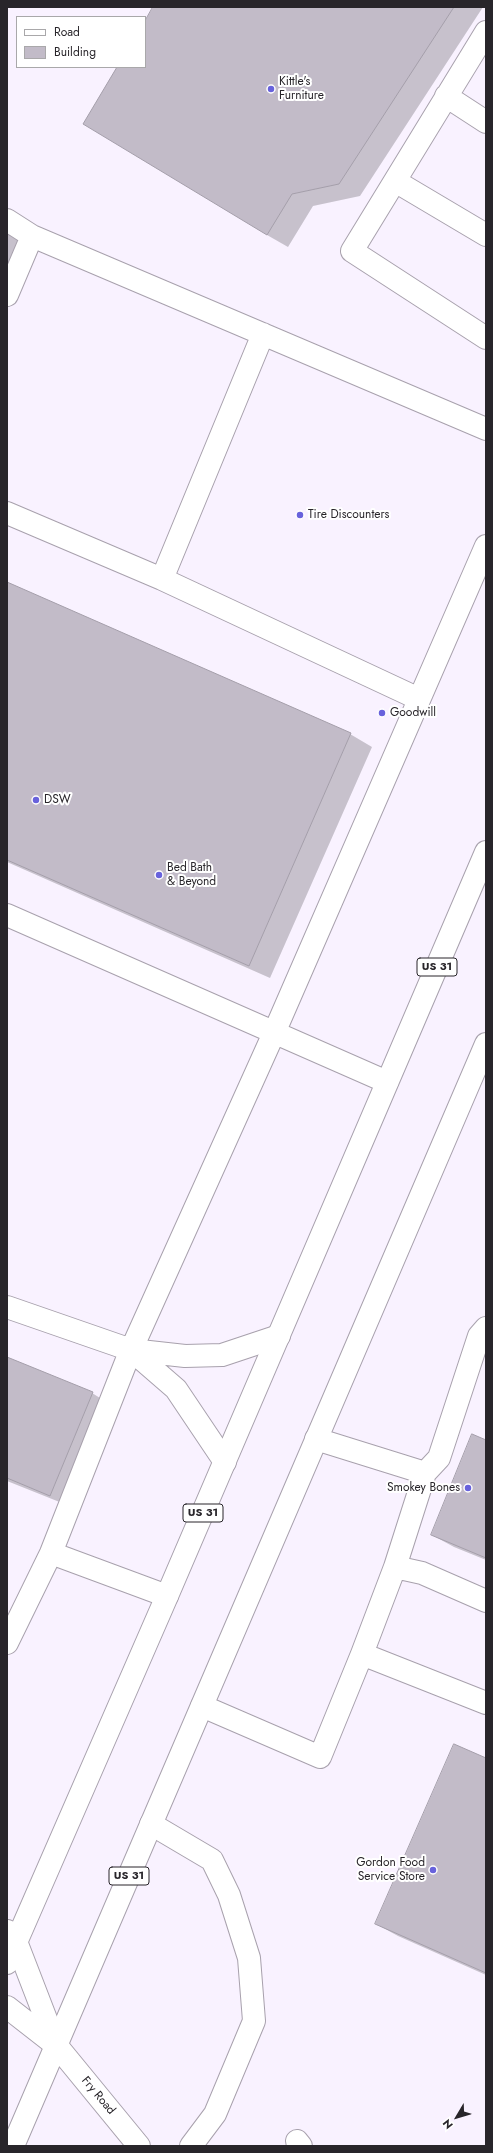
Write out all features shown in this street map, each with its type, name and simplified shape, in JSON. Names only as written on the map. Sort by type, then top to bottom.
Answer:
[{"type":"main road","points":[[486,32],[352,251],[486,338]]},
{"type":"main road","points":[[446,96],[486,122]]},
{"type":"main road","points":[[395,181],[486,235]]},
{"type":"main road","points":[[7,220],[32,236],[486,429]]},
{"type":"main road","points":[[7,295],[32,236]]},
{"type":"main road","points":[[162,579],[263,334]]},
{"type":"main road","points":[[7,513],[162,579],[419,699]]},
{"type":"main road","points":[[7,1643],[51,1553],[131,1350],[274,1033],[486,546]]},
{"type":"main road","name":"US 31","points":[[7,1963],[12,1937],[167,1596],[486,852]]},
{"type":"main road","points":[[7,915],[388,1082]]},
{"type":"main road","name":"US 31","points":[[13,2146],[486,1044]]},
{"type":"main road","points":[[7,1308],[131,1350],[185,1356],[222,1355],[279,1336]]},
{"type":"main road","points":[[202,1706],[320,1757],[362,1654],[395,1567],[425,1473],[439,1458],[480,1357],[479,1336],[486,1328]]},
{"type":"main road","points":[[131,1350],[176,1389],[225,1462]]},
{"type":"main road","points":[[316,1439],[425,1473]]},
{"type":"main road","points":[[51,1553],[167,1596]]},
{"type":"main road","points":[[395,1567],[422,1573],[486,1601]]},
{"type":"main road","points":[[362,1654],[486,1703]]},
{"type":"main road","points":[[151,1824],[212,1860],[229,1895],[249,1958],[254,2020],[215,2114],[191,2146]]},
{"type":"main road","name":"Fry Road","points":[[12,1937],[56,2046]]},
{"type":"main road","name":"Fry Road","points":[[7,2007],[56,2046],[139,2146]]},
{"type":"building","points":[[153,7],[454,7],[339,184],[292,194],[267,235],[83,124],[116,68],[146,68],[146,19]]},
{"type":"building","points":[[7,582],[351,733],[249,966],[7,860]]},
{"type":"building","points":[[7,1357],[93,1392],[50,1496],[7,1478]]},
{"type":"building","name":"Smokey Bones","points":[[472,1434],[486,1440],[486,1558],[431,1535]]},
{"type":"building","points":[[454,1744],[486,1758],[486,1973],[375,1924]]},
{"type":"place","name":"Kittle's Furniture","points":[[271,89]]},
{"type":"place","name":"Tire Discounters","points":[[300,515]]},
{"type":"place","name":"Goodwill","points":[[382,713]]},
{"type":"place","name":"DSW","points":[[36,800]]},
{"type":"place","name":"Bed Bath & Beyond","points":[[159,875]]},
{"type":"place","name":"Smokey Bones","points":[[468,1488]]},
{"type":"place","name":"Gordon Food Service Store","points":[[433,1870]]}]
